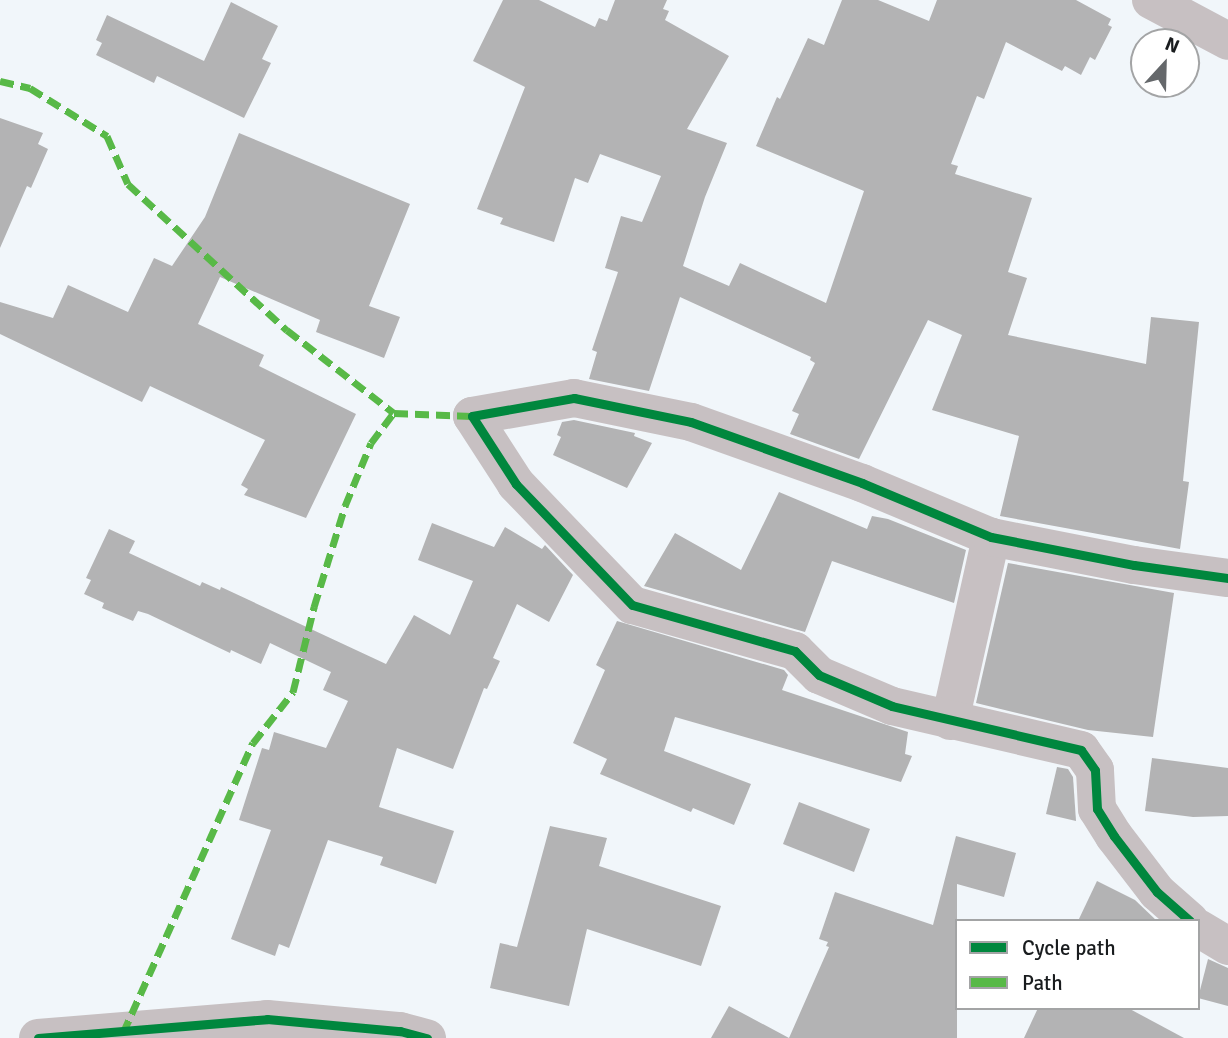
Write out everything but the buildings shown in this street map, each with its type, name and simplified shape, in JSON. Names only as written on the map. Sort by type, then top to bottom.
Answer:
[{"type":"street","points":[[1151,0],[1228,41]]},
{"type":"street","points":[[1188,919],[1157,892],[1097,809],[1095,770],[1082,750],[892,706],[819,674],[795,650],[632,606],[516,484],[472,416],[574,398],[691,422],[862,483],[991,537],[1135,565],[1228,578]]},
{"type":"street","points":[[950,721],[991,537]]},
{"type":"street","points":[[1200,929],[1228,946]]},
{"type":"street","points":[[38,1038],[267,1020],[400,1031],[427,1038]]},
{"type":"marked path","points":[[0,81],[30,88],[107,136],[128,184],[287,330],[394,413],[472,416]]},
{"type":"marked path","points":[[123,1033],[253,743],[293,692],[314,607],[345,506],[371,443],[394,413]]},
{"type":"cycle path","points":[[1188,919],[1157,892],[1114,836],[1097,809],[1095,770],[1081,750],[892,706],[819,675],[795,651],[632,605],[516,484],[472,416],[574,398],[691,422],[862,483],[991,537],[1134,565],[1228,578]]},
{"type":"cycle path","points":[[38,1038],[267,1019],[400,1031],[427,1038]]}]
